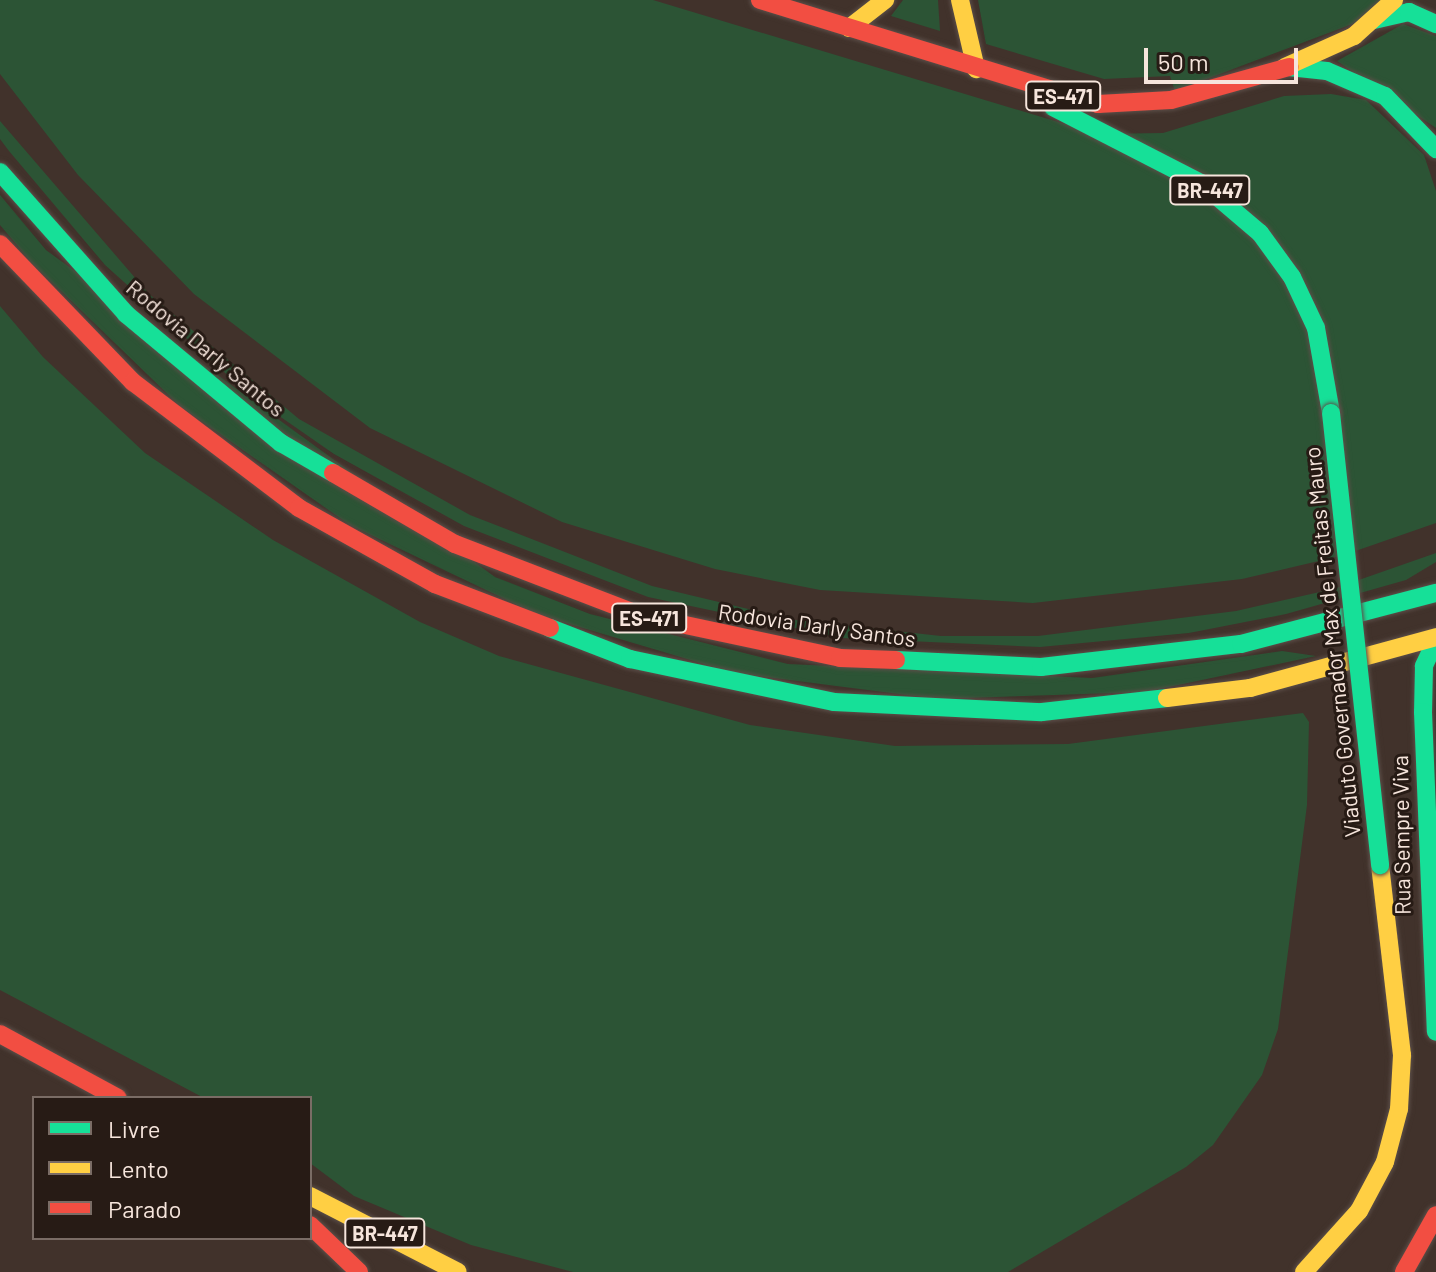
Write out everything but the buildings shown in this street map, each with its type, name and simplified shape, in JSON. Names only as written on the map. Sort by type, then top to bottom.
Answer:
[{"type":"main road","name":"BR-447","points":[[760,0],[976,69]]},
{"type":"main road","points":[[849,28],[885,0]]},
{"type":"main road","points":[[960,0],[976,69]]},
{"type":"main road","points":[[1285,67],[1332,49],[1374,20],[1394,0]]},
{"type":"main road","points":[[1374,20],[1409,12],[1436,24]]},
{"type":"main road","name":"ES-471","points":[[976,69],[1080,100],[1134,105],[1285,67],[1327,71],[1367,85],[1402,108],[1436,149]]},
{"type":"main road","name":"Viaduto Governador Max de Freitas Mauro","points":[[976,69],[1179,171],[1242,214],[1276,253],[1306,302],[1324,356],[1402,1055],[1399,1109],[1385,1162],[1359,1211],[1304,1272]]},
{"type":"main road","name":"Rodovia Darly Santos","points":[[0,172],[126,314],[281,443],[455,544],[643,616],[840,658],[1041,667],[1241,644],[1436,593]]},
{"type":"main road","name":"ES-471","points":[[0,244],[133,382],[299,508],[483,606],[668,670],[834,702],[1042,712],[1250,688],[1436,638]]},
{"type":"main road","name":"Rua Sempre Viva","points":[[1436,638],[1424,666],[1423,712],[1436,1032]]},
{"type":"main road","points":[[0,1034],[114,1096]]},
{"type":"main road","name":"BR-447","points":[[312,1197],[458,1272]]},
{"type":"main road","points":[[1404,1272],[1436,1215]]},
{"type":"main road","name":"BR-447","points":[[312,1227],[359,1272]]},
{"type":"green space","points":[[0,0],[653,0],[1098,134],[1163,133],[1284,96],[1331,94],[1366,100],[1424,155],[1436,191],[1436,523],[1344,555],[1242,579],[1033,603],[820,590],[715,569],[562,522],[370,428],[194,294],[78,175],[0,74]]},
{"type":"green space","points":[[903,0],[938,0],[940,31],[891,16]]},
{"type":"green space","points":[[978,0],[1382,0],[1355,23],[1175,91],[1170,76],[1104,79],[986,44]]},
{"type":"green space","points":[[1403,24],[1436,36],[1436,128],[1337,61]]},
{"type":"green space","points":[[0,121],[149,294],[299,419],[470,515],[652,586],[795,620],[941,636],[1038,636],[1236,611],[1333,589],[1436,553],[1436,562],[1406,580],[1286,614],[1189,633],[1040,647],[842,638],[648,597],[464,526],[334,454],[252,397],[105,265],[0,139]]},
{"type":"green space","points":[[0,195],[46,250],[495,577],[590,614],[788,664],[1092,678],[1282,651],[1316,656],[1145,692],[938,699],[734,673],[536,614],[350,525],[180,406],[32,263],[0,225]]},
{"type":"green space","points":[[0,306],[43,357],[145,453],[273,540],[420,622],[499,656],[750,725],[895,746],[1068,744],[1303,713],[1309,722],[1307,805],[1278,1029],[1262,1075],[1213,1145],[1186,1167],[1008,1272],[573,1272],[471,1245],[354,1196],[312,1164],[312,1096],[200,1096],[0,990]]},
{"type":"traffic: fast","points":[[1374,20],[1409,12],[1436,24]]},
{"type":"traffic: fast","points":[[1289,67],[1327,71],[1385,96],[1436,149]]},
{"type":"traffic: fast","points":[[1053,107],[1201,183],[1260,233],[1292,277],[1316,328],[1331,413]]},
{"type":"traffic: fast","points":[[0,172],[126,314],[281,443],[333,473]]},
{"type":"traffic: fast","points":[[1331,413],[1380,865]]},
{"type":"traffic: fast","points":[[896,660],[1041,667],[1241,644],[1436,593]]},
{"type":"traffic: fast","points":[[550,628],[630,659],[834,702],[1042,712],[1167,698]]},
{"type":"traffic: fast","points":[[1436,640],[1424,666],[1423,712],[1436,1032]]},
{"type":"traffic: slow","points":[[849,28],[885,0]]},
{"type":"traffic: slow","points":[[960,0],[976,69]]},
{"type":"traffic: slow","points":[[1285,67],[1354,36],[1394,0]]},
{"type":"traffic: slow","points":[[1167,698],[1250,688],[1436,637]]},
{"type":"traffic: slow","points":[[1304,1272],[1359,1211],[1385,1162],[1399,1109],[1402,1055],[1380,865]]},
{"type":"traffic: slow","points":[[312,1197],[458,1272]]},
{"type":"traffic: jam","points":[[760,0],[1098,104],[1171,100],[1289,67]]},
{"type":"traffic: jam","points":[[0,244],[133,382],[299,508],[435,584],[550,628]]},
{"type":"traffic: jam","points":[[333,473],[455,544],[643,616],[840,658],[896,660]]},
{"type":"traffic: jam","points":[[0,1034],[114,1096]]},
{"type":"traffic: jam","points":[[1404,1272],[1436,1215]]},
{"type":"traffic: jam","points":[[312,1227],[359,1272]]}]
